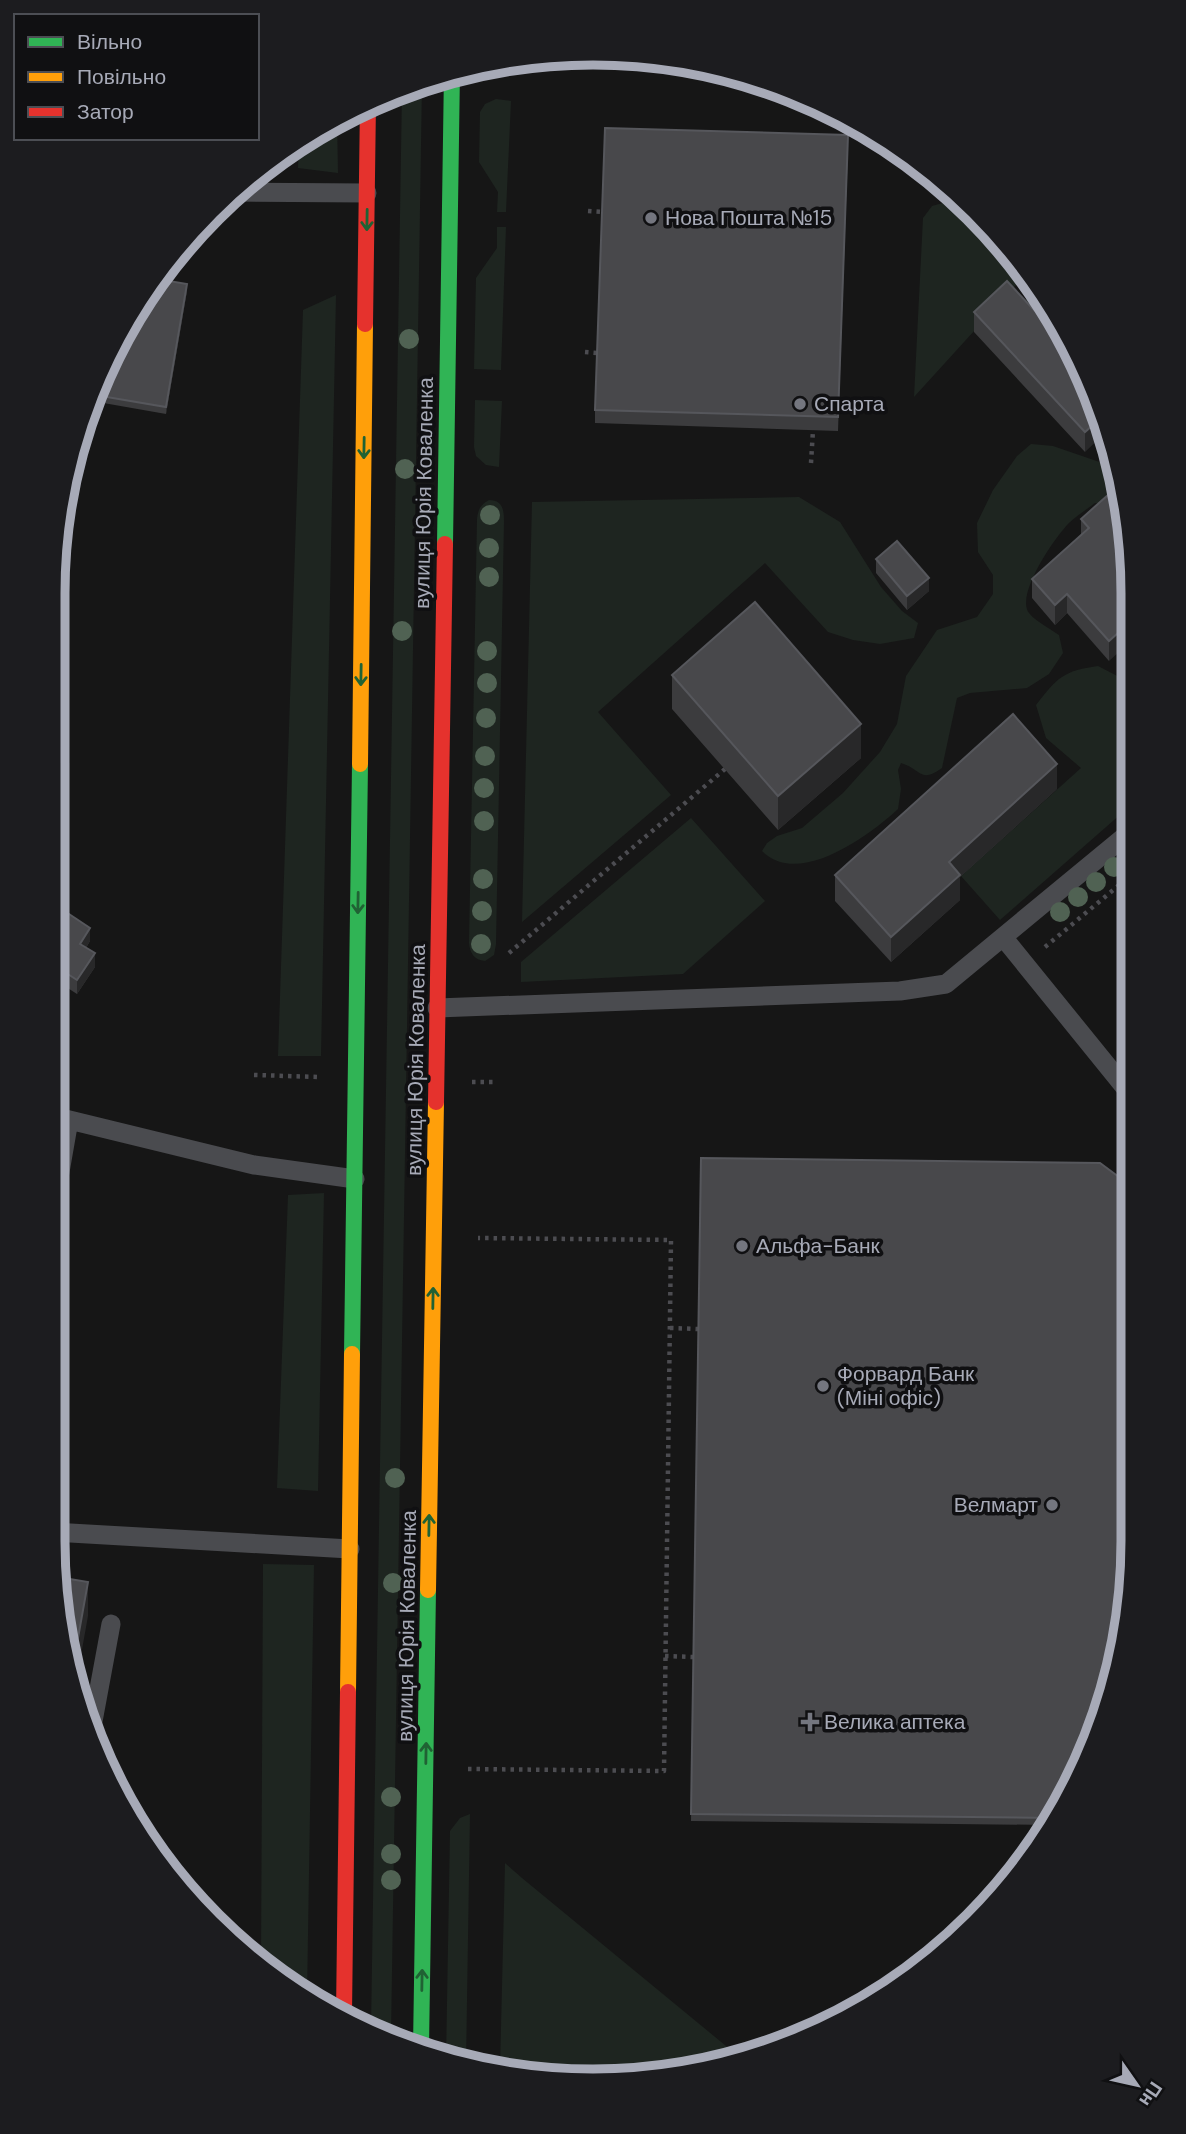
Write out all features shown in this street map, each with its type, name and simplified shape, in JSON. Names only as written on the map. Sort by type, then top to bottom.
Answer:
[{"type":"main road","name":"вулиця Юрія Коваленка","points":[[421,2040],[452,84]]},
{"type":"main road","points":[[344,2007],[368,115]]},
{"type":"lane","points":[[250,192],[367,193]]},
{"type":"lane","points":[[437,1008],[900,991],[946,984],[1121,839]]},
{"type":"lane","points":[[1003,937],[1121,1083]]},
{"type":"lane","points":[[65,1119],[254,1165],[355,1179]]},
{"type":"lane","points":[[65,1533],[350,1549]]},
{"type":"lane","points":[[94,1714],[111,1624]]},
{"type":"path","points":[[589,211],[602,212]]},
{"type":"path","points":[[585,352],[598,353]]},
{"type":"path","points":[[839,402],[858,403]]},
{"type":"path","points":[[811,463],[813,430]]},
{"type":"path","points":[[509,953],[725,769]]},
{"type":"path","points":[[1025,964],[1121,884]]},
{"type":"path","points":[[468,1769],[664,1771],[671,1240],[478,1238]]},
{"type":"path","points":[[670,1328],[699,1329]]},
{"type":"path","points":[[665,1656],[694,1657]]},
{"type":"shaded area","points":[[422,93],[391,2029],[371,2020],[402,101]]},
{"type":"shaded area","points":[[496,99],[511,101],[506,212],[497,212],[498,192],[479,162],[480,112],[485,104]]},
{"type":"shaded area","points":[[337,131],[338,173],[298,168],[299,155]]},
{"type":"shaded area","points":[[949,203],[967,219],[1019,281],[914,397],[923,218],[932,206]]},
{"type":"shaded area","points":[[497,227],[506,227],[501,370],[474,369],[476,278],[497,248]]},
{"type":"shaded area","points":[[1026,293],[1032,300],[1056,339],[1027,311]]},
{"type":"shaded area","points":[[336,295],[321,1056],[278,1056],[303,310]]},
{"type":"shaded area","points":[[475,400],[502,401],[499,467],[486,465],[476,456]]},
{"type":"shaded area","points":[[1031,444],[1053,446],[1105,464],[1111,490],[1114,510],[1109,504],[1095,503],[1069,523],[1038,566],[1027,593],[1026,605],[1029,613],[1059,635],[1063,653],[1049,674],[1027,688],[970,693],[957,698],[942,768],[925,775],[901,763],[898,770],[901,789],[898,809],[870,832],[833,854],[813,861],[794,864],[777,861],[762,851],[767,843],[777,836],[802,828],[843,793],[880,752],[897,724],[906,676],[937,630],[977,617],[993,594],[993,575],[978,552],[977,523],[993,490],[1017,456]]},
{"type":"shaded area","points":[[799,497],[840,522],[881,587],[902,611],[918,623],[914,638],[880,644],[853,640],[828,632],[765,563],[598,712],[671,795],[522,922],[532,502]]},
{"type":"shaded area","points":[[489,500],[501,506],[504,521],[496,944],[494,955],[485,961],[473,955],[469,943],[477,519],[480,508]]},
{"type":"shaded area","points":[[1098,666],[1121,678],[1121,814],[1000,920],[961,876],[1081,768],[1046,738],[1036,705],[1062,677],[1077,670]]},
{"type":"shaded area","points":[[691,818],[765,901],[683,974],[521,982],[521,962]]},
{"type":"shaded area","points":[[324,1193],[318,1491],[277,1488],[288,1195]]},
{"type":"shaded area","points":[[263,1564],[314,1565],[307,1984],[261,1952]]},
{"type":"shaded area","points":[[470,1814],[466,2053],[446,2048],[450,1831],[460,1818]]},
{"type":"shaded area","points":[[505,1863],[732,2051],[662,2065],[628,2068],[558,2068],[500,2061]]},
{"type":"building","points":[[605,128],[848,135],[838,417],[595,410]]},
{"type":"building","points":[[167,281],[187,284],[166,407],[103,396],[119,359]]},
{"type":"building","points":[[1007,281],[1050,329],[1067,359],[1093,425],[1085,432],[974,312]]},
{"type":"building","points":[[1108,495],[1113,501],[1120,558],[1121,630],[1109,641],[1067,594],[1055,605],[1032,579],[1089,528],[1081,519]]},
{"type":"building","points":[[897,541],[929,578],[907,596],[876,559]]},
{"type":"building","points":[[755,602],[861,724],[778,796],[672,675]]},
{"type":"building","points":[[1013,714],[1057,764],[949,862],[960,875],[891,937],[835,875]]},
{"type":"building","points":[[65,911],[90,928],[80,944],[95,953],[77,980],[65,972]]},
{"type":"building","points":[[701,1158],[1100,1163],[1121,1179],[1121,1541],[1117,1610],[1093,1711],[1067,1775],[1042,1818],[691,1814]]},
{"type":"building","points":[[66,1578],[88,1582],[76,1649]]},
{"type":"traffic: fast","points":[[445,544],[452,84]]},
{"type":"traffic: fast","points":[[352,1354],[360,764]]},
{"type":"traffic: fast","points":[[421,2040],[428,1590]]},
{"type":"traffic: slow","points":[[360,764],[365,324]]},
{"type":"traffic: slow","points":[[428,1590],[436,1102]]},
{"type":"traffic: slow","points":[[348,1692],[352,1354]]},
{"type":"traffic: jam","points":[[365,324],[368,115]]},
{"type":"traffic: jam","points":[[436,1102],[445,544]]},
{"type":"traffic: jam","points":[[344,2007],[348,1692]]},
{"type":"place","name":"Нова Пошта №15","points":[[651,218]]},
{"type":"place","name":"Спарта","points":[[800,404]]},
{"type":"place","name":"Альфа-Банк","points":[[742,1246]]},
{"type":"place","name":"Форвард Банк (Міні офіс)","points":[[823,1386]]},
{"type":"place","name":"Велмарт","points":[[1052,1505]]},
{"type":"place","name":"Велика аптека","points":[[810,1722]]}]
